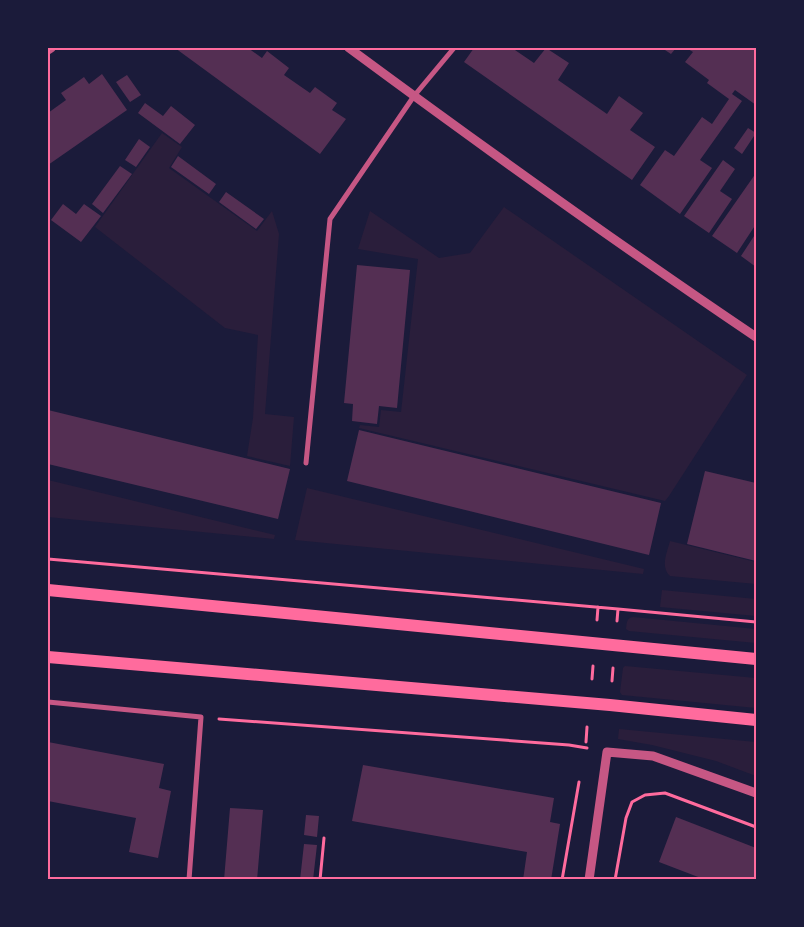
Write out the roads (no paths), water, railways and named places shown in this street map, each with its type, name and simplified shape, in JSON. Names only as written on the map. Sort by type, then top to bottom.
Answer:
[{"type":"main road","points":[[48,590],[756,659]]},
{"type":"main road","points":[[48,657],[610,705],[756,720]]},
{"type":"street","points":[[349,48],[667,277],[756,337]]},
{"type":"street","points":[[306,462],[330,219],[414,96],[454,48]]},
{"type":"street","points":[[48,702],[201,717],[189,880]]},
{"type":"street","points":[[589,880],[607,752],[653,756],[756,793]]}]
